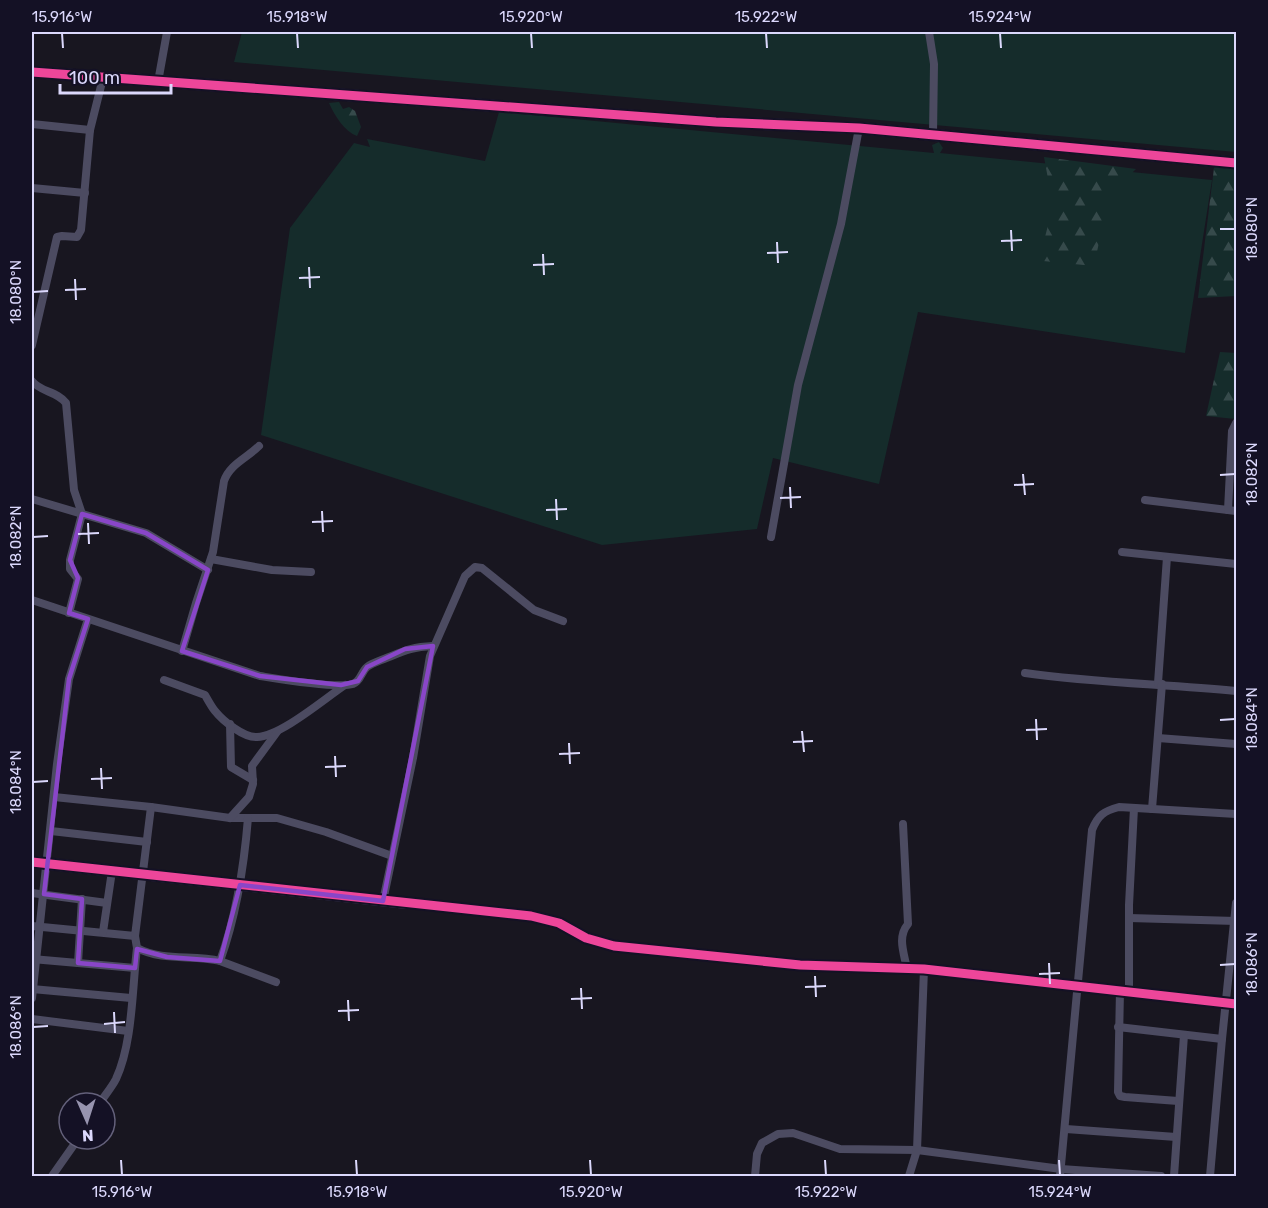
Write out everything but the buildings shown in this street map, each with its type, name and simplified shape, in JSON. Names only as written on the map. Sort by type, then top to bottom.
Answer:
[{"type":"street","points":[[159,82],[167,32]]},
{"type":"street","points":[[929,32],[934,64],[933,135]]},
{"type":"street","points":[[32,72],[716,123],[858,128],[1236,163]]},
{"type":"street","points":[[32,345],[57,237],[77,237],[81,230],[90,130],[103,78]]},
{"type":"street","points":[[32,124],[90,130]]},
{"type":"street","points":[[771,537],[798,385],[841,224],[858,128]]},
{"type":"street","points":[[32,188],[85,193]]},
{"type":"street","points":[[32,381],[36,386],[57,395],[66,403],[74,490],[82,514],[70,560],[70,569],[78,579],[69,613]]},
{"type":"street","points":[[1145,500],[1232,510],[1232,431],[1236,423]]},
{"type":"street","points":[[182,651],[211,559],[227,474],[231,468],[260,446]]},
{"type":"street","points":[[32,499],[146,533],[169,549],[208,570]]},
{"type":"street","points":[[1122,552],[1236,564]]},
{"type":"street","points":[[1152,809],[1167,557]]},
{"type":"street","points":[[211,559],[272,570],[311,572]]},
{"type":"street","points":[[382,901],[413,758],[427,666],[433,646],[465,576],[475,567],[482,568],[534,610],[563,621]]},
{"type":"street","points":[[32,600],[260,676],[346,685]]},
{"type":"street","points":[[32,998],[36,926],[44,894],[69,679],[88,619]]},
{"type":"street","points":[[230,818],[249,797],[253,780],[252,766],[277,732],[346,685],[358,681],[367,667],[405,649],[433,646]]},
{"type":"street","points":[[1025,673],[1236,691]]},
{"type":"street","points":[[164,680],[206,695],[215,711],[242,734],[257,737],[277,732]]},
{"type":"street","points":[[230,724],[231,767],[253,780]]},
{"type":"street","points":[[1158,738],[1236,744]]},
{"type":"street","points":[[54,797],[230,818],[277,818],[392,855]]},
{"type":"street","points":[[108,1091],[122,1062],[128,1031],[137,948],[135,936],[152,807]]},
{"type":"street","points":[[1060,1172],[1066,1129],[1092,830],[1097,818],[1107,810],[1119,807],[1236,814]]},
{"type":"street","points":[[1134,808],[1125,991],[1118,1027],[1117,1087],[1120,1096],[1178,1101]]},
{"type":"street","points":[[220,961],[228,940],[240,885],[248,818]]},
{"type":"street","points":[[903,824],[908,924],[902,931],[901,939],[907,969]]},
{"type":"street","points":[[51,831],[147,842]]},
{"type":"street","points":[[32,862],[531,916],[559,923],[586,938],[614,945],[800,965],[924,969],[1232,1004]]},
{"type":"street","points":[[103,932],[112,871]]},
{"type":"street","points":[[32,893],[107,903]]},
{"type":"street","points":[[78,963],[82,899]]},
{"type":"street","points":[[1210,1176],[1222,1039],[1232,1004],[1236,903]]},
{"type":"street","points":[[1129,918],[1236,921]]},
{"type":"street","points":[[36,926],[135,936]]},
{"type":"street","points":[[137,948],[167,957],[220,961],[276,982]]},
{"type":"street","points":[[34,959],[135,968]]},
{"type":"street","points":[[909,1176],[917,1150],[924,969]]},
{"type":"street","points":[[32,989],[131,998]]},
{"type":"street","points":[[32,1019],[128,1031]]},
{"type":"street","points":[[1118,1027],[1222,1039]]},
{"type":"street","points":[[1174,1176],[1184,1035]]},
{"type":"street","points":[[1066,1129],[1176,1137]]},
{"type":"street","points":[[755,1176],[757,1154],[762,1143],[778,1134],[793,1133],[840,1149],[917,1150],[1060,1172],[1161,1176]]},
{"type":"street","points":[[52,1176],[70,1151]]},
{"type":"highlighted area","points":[[82,514],[146,533],[208,570],[182,651],[260,676],[341,685],[358,681],[367,667],[405,649],[433,646],[383,901],[240,885],[220,961],[167,957],[137,949],[135,968],[78,963],[82,899],[44,894],[69,679],[88,619],[69,613],[78,578],[70,560]]},
{"type":"green space","points":[[242,32],[1236,32],[1236,152],[234,62]]},
{"type":"green space","points":[[339,102],[343,109],[349,107],[355,111],[361,127],[357,136],[344,127],[329,103]]},
{"type":"green space","points":[[499,112],[934,153],[932,145],[939,142],[943,148],[940,153],[1212,180],[1185,353],[918,312],[879,484],[773,458],[757,529],[602,545],[261,435],[290,228],[354,143],[370,147],[367,139],[485,161]]},
{"type":"green space","points":[[1044,157],[1136,169],[1109,195],[1094,266],[1043,261],[1045,237],[1053,206]]},
{"type":"green space","points":[[1215,160],[1236,163],[1236,296],[1198,298]]},
{"type":"green space","points":[[1220,352],[1236,353],[1236,419],[1206,416]]},
{"type":"cycle path","points":[[32,72],[716,122],[859,128],[1236,163]]},
{"type":"cycle path","points":[[32,862],[531,916],[559,923],[586,938],[614,946],[800,965],[924,969],[1236,1004]]}]
